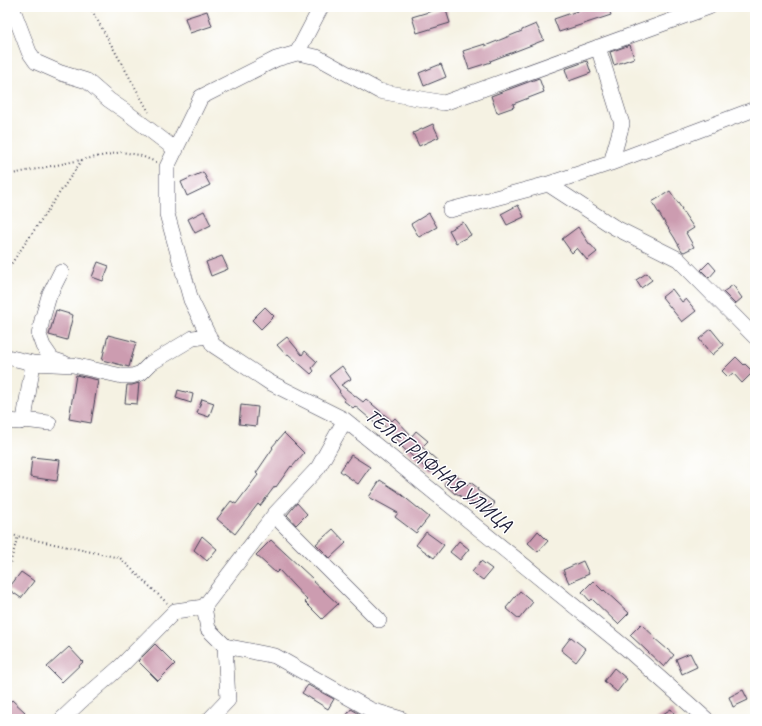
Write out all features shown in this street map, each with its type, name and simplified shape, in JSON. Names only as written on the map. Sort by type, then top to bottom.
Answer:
[{"type":"street","points":[[12,7],[29,52],[36,62],[61,73],[87,81],[109,100],[176,150]]},
{"type":"street","points":[[297,53],[321,7]]},
{"type":"street","points":[[168,167],[202,97],[276,59],[297,53],[317,57],[379,91],[444,103],[709,7]]},
{"type":"street","points":[[598,47],[622,124],[611,163]]},
{"type":"street","points":[[450,210],[548,184],[611,163],[755,109]]},
{"type":"street","name":"ТЕЛЕГРАФНАЯ УЛИЦА","points":[[168,167],[167,214],[191,300],[213,345],[269,382],[345,420],[627,648],[706,719]]},
{"type":"street","points":[[548,184],[614,227],[678,259],[755,337]]},
{"type":"street","points":[[61,272],[49,296],[39,335],[42,346],[52,359],[122,376],[132,376],[141,373],[151,363],[193,338],[208,336]]},
{"type":"street","points":[[7,358],[33,362],[73,365]]},
{"type":"street","points":[[24,420],[33,362]]},
{"type":"street","points":[[7,421],[20,422],[24,420],[49,423]]},
{"type":"street","points":[[62,719],[120,667],[175,611],[204,607],[274,515],[318,468],[345,420]]},
{"type":"street","points":[[274,515],[379,620]]},
{"type":"street","points":[[204,607],[208,629],[225,646],[275,656],[371,710],[401,719]]},
{"type":"street","points":[[213,716],[228,700],[225,646]]},
{"type":"path","points":[[90,7],[149,112]]},
{"type":"path","points":[[7,175],[122,152],[139,155],[168,167]]},
{"type":"path","points":[[7,270],[82,160]]},
{"type":"path","points":[[7,534],[120,558],[175,611]]},
{"type":"path","points":[[7,574],[18,536]]},
{"type":"building","points":[[445,7],[450,23],[417,33],[412,17]]},
{"type":"building","points":[[589,7],[608,7],[611,15],[559,32],[554,19]]},
{"type":"building","points":[[207,11],[212,26],[190,33],[185,18]]},
{"type":"building","points":[[536,24],[544,40],[490,61],[491,62],[469,69],[463,51],[485,44],[485,46]]},
{"type":"building","points":[[630,45],[634,58],[614,65],[610,52]]},
{"type":"building","points":[[587,61],[591,73],[569,81],[565,69]]},
{"type":"building","points":[[441,64],[446,77],[424,86],[419,73]]},
{"type":"building","points":[[539,78],[544,92],[513,104],[514,107],[497,113],[491,96]]},
{"type":"building","points":[[433,124],[439,137],[419,146],[413,133]]},
{"type":"building","points":[[203,172],[210,185],[187,196],[181,182]]},
{"type":"building","points":[[670,191],[694,228],[686,233],[694,247],[684,252],[652,202]]},
{"type":"building","points":[[518,205],[524,217],[507,225],[501,214]]},
{"type":"building","points":[[204,211],[211,225],[195,233],[188,219]]},
{"type":"building","points":[[429,213],[437,227],[419,237],[411,224]]},
{"type":"building","points":[[463,222],[471,235],[456,243],[449,230]]},
{"type":"building","points":[[578,227],[590,245],[597,252],[587,260],[577,248],[572,253],[562,239]]},
{"type":"building","points":[[222,256],[228,269],[211,276],[206,262]]},
{"type":"building","points":[[98,262],[109,266],[103,281],[92,277]]},
{"type":"building","points":[[709,262],[716,270],[709,278],[701,270]]},
{"type":"building","points":[[647,273],[652,280],[641,288],[636,280]]},
{"type":"building","points":[[733,285],[742,298],[735,304],[723,292]]},
{"type":"building","points":[[672,289],[682,302],[686,299],[696,311],[682,322],[662,297]]},
{"type":"building","points":[[265,307],[274,316],[261,329],[252,320]]},
{"type":"building","points":[[56,310],[73,315],[67,340],[49,335]]},
{"type":"building","points":[[711,329],[724,345],[712,355],[699,339]]},
{"type":"building","points":[[108,335],[136,342],[129,367],[102,360]]},
{"type":"building","points":[[287,337],[302,355],[305,351],[317,362],[312,368],[314,371],[311,374],[288,354],[286,355],[277,345]]},
{"type":"building","points":[[736,357],[753,372],[742,383],[733,373],[728,377],[722,371]]},
{"type":"building","points":[[342,366],[351,379],[341,385],[363,402],[366,399],[392,421],[395,418],[412,436],[416,431],[428,441],[422,447],[439,462],[430,472],[402,447],[403,446],[379,420],[376,424],[355,406],[353,408],[344,401],[345,399],[329,376]]},
{"type":"building","points":[[76,375],[98,380],[91,423],[69,419]]},
{"type":"building","points":[[139,383],[137,404],[125,403],[127,385]]},
{"type":"building","points":[[178,390],[193,394],[191,403],[176,398]]},
{"type":"building","points":[[202,399],[214,403],[209,417],[197,413]]},
{"type":"building","points":[[241,405],[258,407],[256,426],[239,424]]},
{"type":"building","points":[[284,433],[304,453],[292,467],[291,466],[260,506],[258,504],[235,534],[217,519],[231,501],[236,504],[258,475],[256,473],[273,448],[272,447]]},
{"type":"building","points":[[351,455],[370,467],[358,484],[340,471]]},
{"type":"building","points":[[32,457],[60,460],[57,481],[30,477]]},
{"type":"building","points":[[454,473],[468,485],[470,482],[478,488],[477,490],[495,503],[487,513],[469,500],[469,502],[456,493],[455,494],[444,484]]},
{"type":"building","points":[[380,480],[397,491],[429,517],[416,533],[395,517],[398,513],[369,497]]},
{"type":"building","points":[[297,503],[307,514],[296,525],[287,515]]},
{"type":"building","points":[[333,529],[346,543],[330,558],[316,544]]},
{"type":"building","points":[[538,531],[548,541],[538,552],[528,543]]},
{"type":"building","points":[[426,532],[444,545],[434,558],[416,545]]},
{"type":"building","points":[[202,536],[217,549],[207,561],[194,550]]},
{"type":"building","points":[[271,540],[338,604],[322,619],[305,602],[307,600],[279,570],[276,573],[256,555]]},
{"type":"building","points":[[459,541],[469,549],[460,560],[450,552]]},
{"type":"building","points":[[481,561],[492,569],[483,580],[472,572]]},
{"type":"building","points":[[583,561],[589,574],[569,583],[563,570]]},
{"type":"building","points":[[21,572],[34,581],[21,598],[8,589]]},
{"type":"building","points":[[593,581],[629,613],[618,624],[592,599],[590,601],[582,592]]},
{"type":"building","points":[[520,591],[533,602],[519,619],[506,608]]},
{"type":"building","points":[[641,624],[655,637],[654,638],[674,655],[664,667],[630,635]]},
{"type":"building","points":[[571,637],[586,649],[576,662],[561,650]]},
{"type":"building","points":[[155,644],[175,664],[158,681],[138,661]]},
{"type":"building","points":[[69,647],[83,662],[62,682],[47,667]]},
{"type":"building","points":[[690,653],[697,667],[682,674],[676,659]]},
{"type":"building","points":[[614,668],[627,679],[617,692],[604,681]]},
{"type":"building","points":[[308,685],[334,699],[328,709],[302,693]]},
{"type":"building","points":[[743,690],[748,700],[733,707],[729,697]]},
{"type":"building","points":[[12,700],[25,712],[18,719],[10,719],[7,716],[7,705]]},
{"type":"building","points":[[351,709],[367,718],[370,719],[344,719]]},
{"type":"building","points":[[671,709],[678,719],[655,719]]}]
